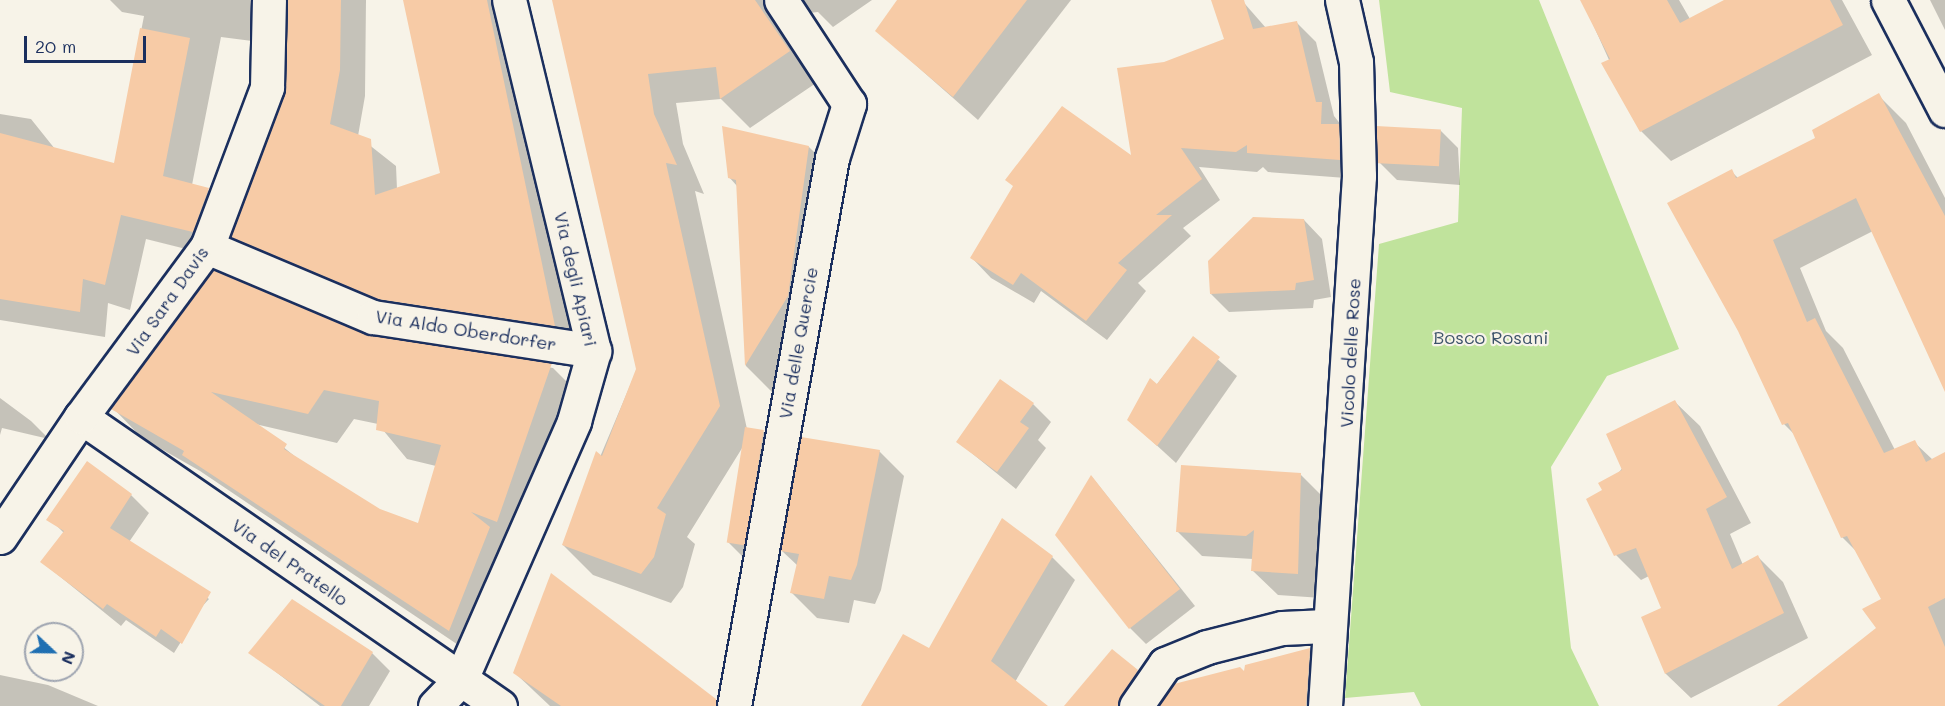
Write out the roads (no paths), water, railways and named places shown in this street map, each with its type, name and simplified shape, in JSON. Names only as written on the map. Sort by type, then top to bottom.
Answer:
[{"type":"street","name":"Via Sara Davis","points":[[0,537],[81,417],[207,246],[267,87],[269,0]]},
{"type":"street","name":"Via degli Apiari","points":[[435,706],[461,679],[574,421],[594,351],[509,0]]},
{"type":"street","name":"Via delle Quercie","points":[[735,706],[832,158],[849,104],[781,0]]},
{"type":"street","name":"Vicolo delle Rose","points":[[1325,706],[1326,626],[1341,500],[1359,176],[1356,62],[1342,0]]},
{"type":"street","points":[[1888,0],[1945,110]]},
{"type":"street","name":"Via Aldo Oberdorfer","points":[[207,246],[373,316],[594,351]]},
{"type":"street","name":"Via del Pratello","points":[[81,417],[500,706]]},
{"type":"street","points":[[1136,706],[1165,664],[1207,647],[1282,628],[1326,626]]},
{"type":"park label","name":"Bosco Rosani","points":[[1491,337]]}]
